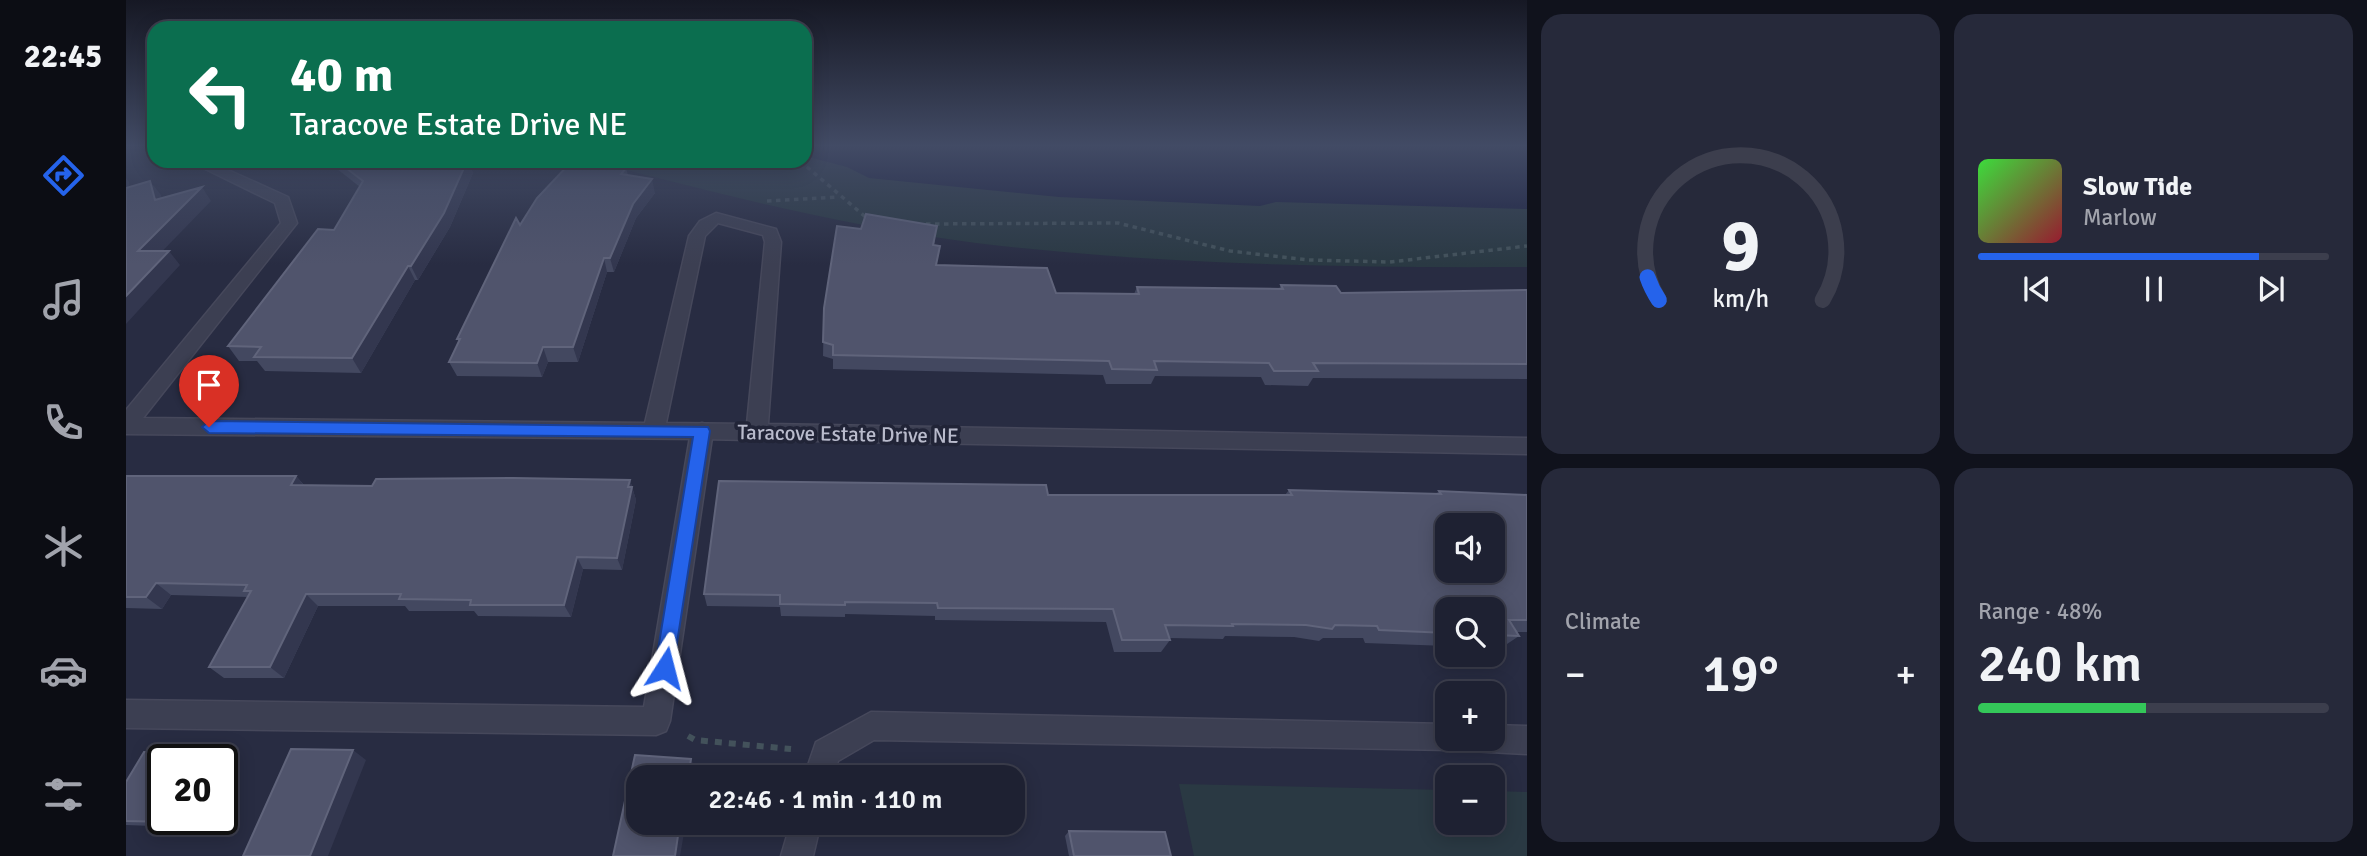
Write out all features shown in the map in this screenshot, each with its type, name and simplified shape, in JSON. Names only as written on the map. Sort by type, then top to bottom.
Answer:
[{"type":"street","points":[[126,426],[289,223],[282,200],[249,185]]},
{"type":"street","points":[[654,431],[697,236],[706,224],[716,218],[770,232],[773,242],[757,433]]},
{"type":"street","name":"Taracove Estate Drive NE","points":[[126,426],[702,431],[1527,446]]},
{"type":"street","points":[[126,714],[656,721],[702,431]]},
{"type":"street","points":[[823,765],[871,726],[1435,738]]},
{"type":"street","points":[[1505,739],[1527,740]]},
{"type":"street","points":[[797,856],[803,835]]},
{"type":"path","points":[[826,185],[868,220],[881,221]]},
{"type":"path","points":[[745,225],[766,201],[839,197]]},
{"type":"path","points":[[918,223],[1118,223],[1230,251],[1322,260],[1391,262],[1527,246]]},
{"type":"path","points":[[656,721],[695,740],[823,765]]},
{"type":"shaded area","points":[[687,185],[1527,185],[1527,267],[1251,264],[1045,250],[976,243],[879,228]]},
{"type":"shaded area","points":[[1179,784],[1435,790],[1435,835],[1505,835],[1505,791],[1527,792],[1527,856],[1194,856]]},
{"type":"water","points":[[938,185],[1527,185],[1527,209],[1276,202],[1260,206],[1059,197]]},
{"type":"building","points":[[151,185],[155,200],[202,187],[138,251],[169,251],[126,296],[126,188]]},
{"type":"building","points":[[361,185],[456,185],[444,213],[352,358],[254,357],[261,347],[228,346],[318,229],[334,230]]},
{"type":"building","points":[[549,185],[647,185],[633,204],[610,258],[604,258],[573,347],[543,347],[537,363],[449,362],[460,339],[457,339],[516,218],[520,225],[537,198]]},
{"type":"building","points":[[866,214],[937,226],[933,245],[940,246],[936,265],[1047,268],[1056,293],[1139,294],[1137,287],[1283,289],[1281,285],[1336,286],[1341,293],[1527,290],[1527,364],[1313,363],[1318,371],[1274,371],[1269,363],[1154,361],[1157,370],[1112,369],[1109,361],[833,355],[833,345],[823,342],[824,308],[837,226],[861,229]]},
{"type":"building","points":[[126,476],[296,476],[291,485],[372,486],[376,479],[630,480],[628,487],[632,487],[617,558],[577,557],[564,605],[470,605],[471,600],[399,599],[401,594],[306,594],[270,667],[209,667],[251,591],[244,591],[247,585],[156,583],[146,597],[126,597]]},
{"type":"building","points":[[719,481],[1046,485],[1048,495],[1292,495],[1289,490],[1441,494],[1439,491],[1527,495],[1527,620],[1509,620],[1519,636],[1505,635],[1505,597],[1435,597],[1435,632],[1379,630],[1377,626],[1335,625],[1332,629],[1306,625],[1165,625],[1170,640],[1122,640],[1113,609],[938,608],[937,603],[780,604],[780,595],[704,594]]},
{"type":"building","points":[[291,749],[353,750],[310,856],[243,856]]},
{"type":"building","points":[[144,752],[147,752],[147,821],[126,821],[126,782]]},
{"type":"building","points":[[635,755],[691,759],[690,765],[633,765]]},
{"type":"building","points":[[626,796],[626,835],[678,835],[675,856],[613,856]]},
{"type":"building","points":[[1069,831],[1165,832],[1171,856],[1074,856]]},
{"type":"route","points":[[209,427],[702,431],[665,668]]}]
